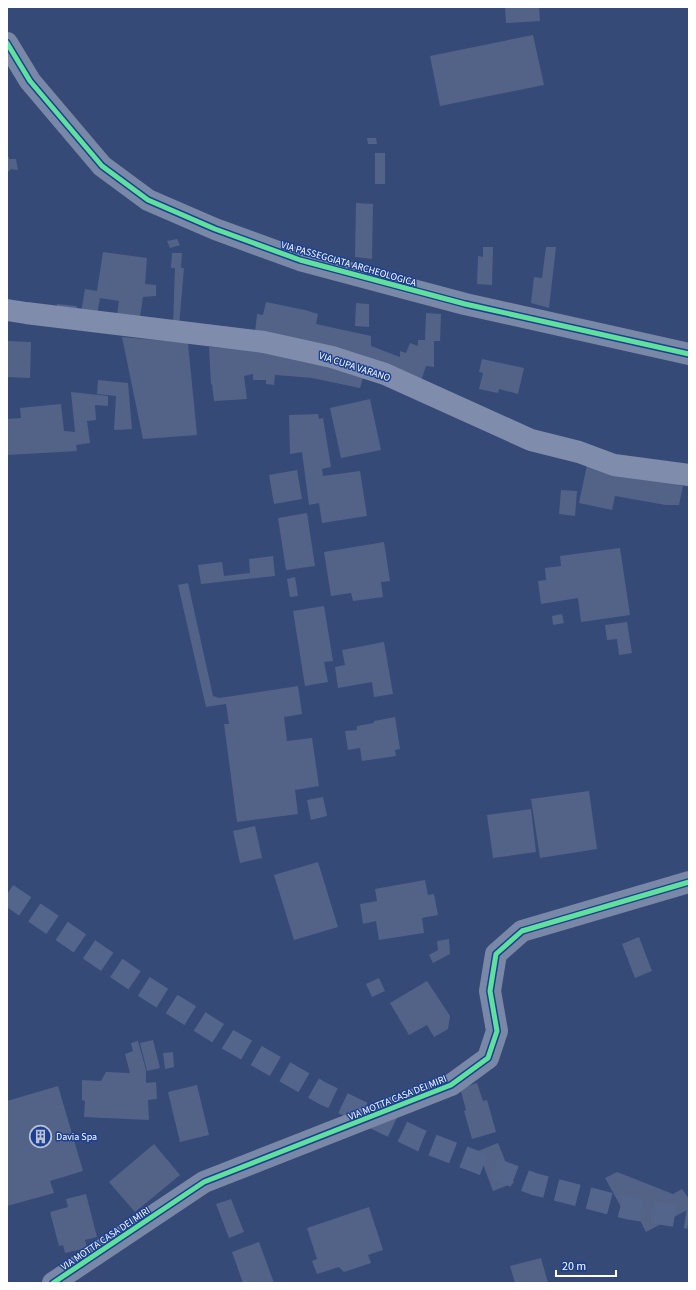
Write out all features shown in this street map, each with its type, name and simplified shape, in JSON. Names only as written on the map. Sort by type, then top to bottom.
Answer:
[{"type":"street","name":"VIA PASSEGGIATA ARCHEOLOGICA","points":[[7,43],[30,81],[102,166],[148,200],[215,229],[300,260],[465,304],[689,354]]},
{"type":"street","name":"VIA CUPA VARANO","points":[[7,310],[264,342],[332,357],[385,374],[531,440],[580,452],[614,465],[689,475]]},
{"type":"street","name":"VIA MOTTA CASA DEI MIRI","points":[[53,1283],[204,1182],[451,1085],[488,1058],[497,1031],[490,991],[496,954],[522,931],[689,882]]},
{"type":"building","points":[[505,7],[539,7],[540,21],[506,23]]},
{"type":"building","points":[[533,35],[544,85],[440,106],[430,56]]},
{"type":"building","points":[[367,138],[376,138],[377,144],[368,144]]},
{"type":"building","points":[[375,153],[385,153],[385,184],[375,184]]},
{"type":"building","points":[[7,157],[9,157],[9,159],[16,159],[18,170],[10,169],[10,171],[7,171]]},
{"type":"building","points":[[356,203],[373,204],[372,259],[355,257]]},
{"type":"building","points":[[177,239],[180,245],[170,248],[167,241]]},
{"type":"building","points":[[483,247],[493,247],[492,285],[477,284],[478,256],[483,257]]},
{"type":"building","points":[[546,247],[556,247],[549,308],[531,303],[534,277],[542,278]]},
{"type":"building","points":[[103,252],[147,258],[145,284],[156,285],[156,296],[143,297],[139,324],[116,321],[119,301],[100,298],[97,315],[81,313],[85,289],[97,291]]},
{"type":"building","points":[[172,253],[182,253],[181,268],[184,268],[179,326],[173,325],[175,268],[171,268]]},
{"type":"building","points":[[266,302],[318,314],[316,324],[371,336],[371,346],[400,357],[400,351],[406,353],[410,343],[418,346],[418,340],[425,340],[426,313],[441,314],[440,341],[434,341],[434,367],[426,366],[420,384],[255,333],[257,314],[263,315]]},
{"type":"building","points":[[356,303],[369,304],[369,327],[355,326]]},
{"type":"building","points":[[57,304],[77,306],[76,315],[56,312]]},
{"type":"building","points":[[122,337],[188,343],[197,435],[143,439]]},
{"type":"building","points":[[7,341],[31,342],[30,378],[7,377]]},
{"type":"building","points":[[209,347],[257,350],[364,374],[360,388],[312,378],[275,375],[274,385],[266,384],[266,380],[253,380],[253,374],[244,376],[247,399],[214,401],[212,384],[211,385]]},
{"type":"building","points":[[482,359],[524,368],[518,394],[499,389],[498,393],[479,389],[483,373],[479,372]]},
{"type":"building","points":[[98,380],[128,383],[132,429],[114,430],[116,396],[97,394]]},
{"type":"building","points":[[71,392],[108,396],[108,406],[95,405],[96,420],[87,421],[90,443],[76,445],[77,451],[7,455],[7,419],[21,418],[20,408],[61,404],[64,431],[75,432]]},
{"type":"building","points":[[370,399],[381,450],[341,458],[330,408]]},
{"type":"building","points":[[318,414],[319,419],[323,418],[331,467],[322,469],[323,476],[360,471],[367,516],[322,523],[319,503],[309,505],[302,452],[290,454],[289,415]]},
{"type":"building","points":[[587,465],[683,486],[679,505],[666,505],[615,496],[612,510],[579,503]]},
{"type":"building","points":[[297,470],[302,499],[274,504],[269,475]]},
{"type":"building","points":[[561,490],[577,491],[575,516],[559,514]]},
{"type":"building","points":[[307,513],[315,566],[286,570],[278,518]]},
{"type":"building","points":[[384,542],[390,581],[381,582],[383,597],[353,601],[351,593],[331,596],[324,552]]},
{"type":"building","points":[[620,548],[630,615],[581,622],[578,598],[541,604],[538,581],[546,580],[545,568],[561,566],[560,556]]},
{"type":"building","points":[[273,556],[275,576],[201,584],[198,565],[222,562],[224,576],[250,573],[249,559]]},
{"type":"building","points":[[295,577],[298,596],[290,597],[287,579]]},
{"type":"building","points":[[188,583],[213,696],[219,698],[298,686],[302,714],[284,717],[287,741],[312,738],[319,786],[295,790],[298,814],[237,822],[224,724],[229,724],[226,704],[206,707],[178,585]]},
{"type":"building","points":[[324,606],[333,661],[324,662],[328,682],[305,686],[293,611]]},
{"type":"building","points":[[562,614],[564,623],[553,625],[552,616]]},
{"type":"building","points":[[627,622],[632,653],[619,655],[617,639],[607,640],[605,625]]},
{"type":"building","points":[[384,642],[393,694],[374,697],[372,682],[338,688],[335,667],[345,665],[342,650]]},
{"type":"building","points":[[395,717],[400,749],[395,750],[396,756],[362,761],[360,748],[348,750],[345,731],[357,730],[357,726]]},
{"type":"building","points":[[589,791],[597,849],[540,858],[531,799]]},
{"type":"building","points":[[323,797],[327,816],[311,820],[307,800]]},
{"type":"building","points":[[531,809],[536,852],[493,858],[487,815]]},
{"type":"building","points":[[255,826],[262,858],[240,863],[233,831]]},
{"type":"building","points":[[318,862],[338,927],[294,940],[274,875]]},
{"type":"building","points":[[425,880],[428,895],[434,894],[438,915],[422,918],[424,933],[379,940],[376,921],[363,924],[360,904],[377,901],[375,889]]},
{"type":"building","points":[[639,937],[652,971],[635,978],[622,944]]},
{"type":"building","points":[[449,939],[450,954],[433,963],[429,955],[438,950],[437,941]]},
{"type":"building","points":[[379,978],[385,991],[372,997],[366,984]]},
{"type":"building","points":[[427,981],[450,1016],[448,1029],[434,1037],[427,1025],[409,1035],[390,1003]]},
{"type":"building","points":[[153,1040],[160,1068],[147,1071],[140,1043]]},
{"type":"building","points":[[138,1041],[146,1070],[146,1083],[156,1082],[157,1099],[148,1100],[149,1120],[84,1117],[85,1101],[82,1100],[82,1080],[101,1081],[106,1072],[130,1073],[125,1054],[133,1051],[131,1043]]},
{"type":"building","points":[[173,1052],[174,1067],[165,1069],[163,1053]]},
{"type":"building","points":[[477,1083],[483,1101],[487,1100],[496,1132],[472,1139],[464,1111],[466,1110],[460,1088]]},
{"type":"building","points":[[197,1085],[209,1135],[180,1142],[168,1092]]},
{"type":"building","name":"Davia Spa","points":[[58,1086],[83,1171],[50,1181],[54,1193],[7,1206],[7,1101]]},
{"type":"building","points":[[498,1143],[514,1183],[493,1191],[478,1151]]},
{"type":"building","points":[[154,1144],[180,1175],[135,1212],[109,1182]]},
{"type":"building","points":[[617,1172],[673,1194],[682,1189],[689,1199],[689,1209],[646,1232],[630,1201],[621,1207],[605,1178]]},
{"type":"building","points":[[86,1194],[97,1237],[85,1240],[87,1248],[65,1253],[63,1245],[59,1246],[50,1212],[68,1207],[66,1199]]},
{"type":"building","points":[[231,1199],[244,1232],[229,1238],[216,1204]]},
{"type":"building","points":[[369,1207],[383,1250],[368,1255],[371,1263],[344,1272],[339,1267],[317,1274],[312,1261],[317,1259],[307,1228]]},
{"type":"building","points":[[259,1242],[274,1283],[243,1283],[232,1252]]},
{"type":"building","points":[[541,1258],[548,1283],[515,1283],[510,1266]]},
{"type":"tunnel","points":[[7,894],[143,986],[229,1040],[322,1093],[422,1141],[534,1184],[631,1209],[689,1218]]},
{"type":"cycle path","points":[[7,43],[30,81],[102,166],[148,200],[215,229],[300,260],[465,304],[689,354]]},
{"type":"cycle path","points":[[53,1283],[204,1182],[451,1085],[488,1058],[497,1031],[490,991],[496,954],[522,931],[689,882]]},
{"type":"place","name":"Davia Spa","points":[[40,1136]]}]
